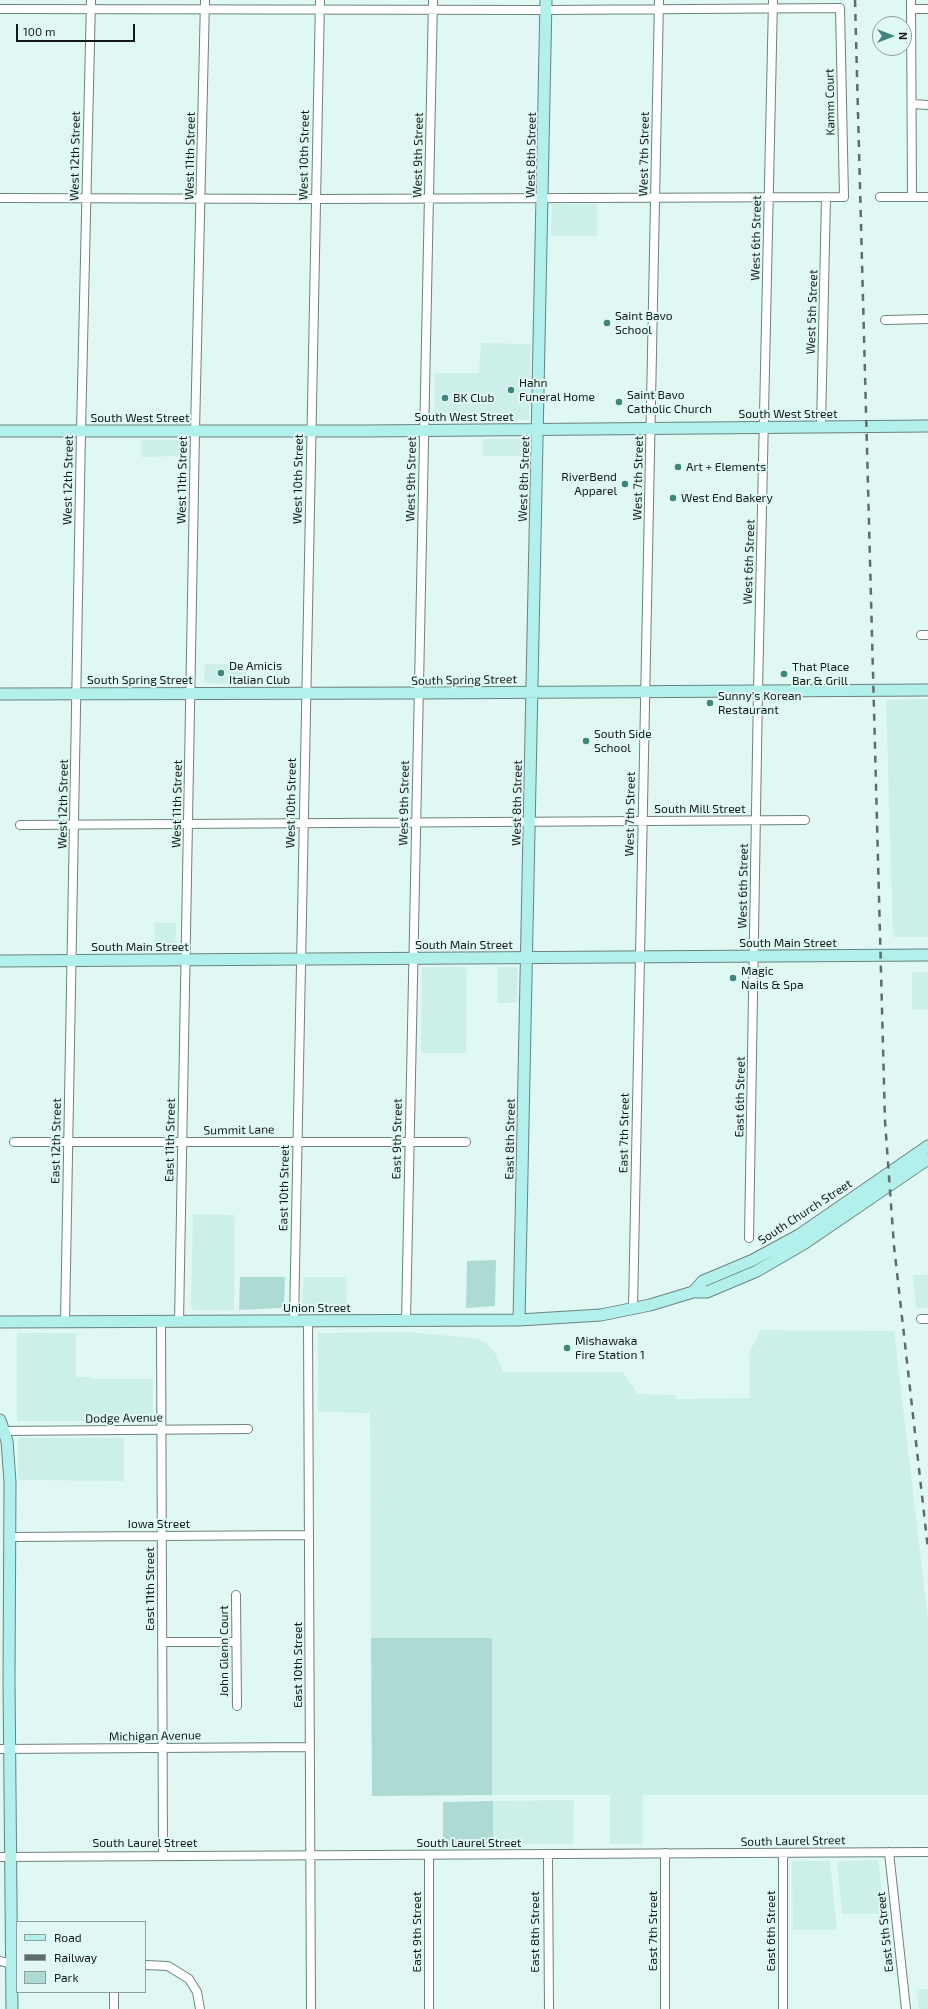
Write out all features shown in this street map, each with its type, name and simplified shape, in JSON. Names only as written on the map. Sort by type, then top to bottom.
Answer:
[{"type":"street","name":"West 12th Street","points":[[72,961],[81,431],[91,0]]},
{"type":"street","name":"West 11th Street","points":[[186,960],[195,431],[205,0]]},
{"type":"street","name":"West 10th Street","points":[[300,959],[320,0]]},
{"type":"street","name":"West 9th Street","points":[[414,958],[418,693],[433,0]]},
{"type":"street","name":"West 7th Street","points":[[640,957],[660,0]]},
{"type":"street","points":[[911,0],[912,197]]},
{"type":"street","points":[[0,9],[320,10],[433,9],[546,5],[659,9],[773,4]]},
{"type":"street","name":"Kamm Court","points":[[773,4],[840,8],[844,197],[826,197]]},
{"type":"street","name":"West 6th Street","points":[[754,957],[758,691],[773,4]]},
{"type":"street","name":"West 8th Street","points":[[527,958],[546,5]]},
{"type":"street","points":[[911,9],[928,9]]},
{"type":"street","points":[[912,104],[928,105]]},
{"type":"street","points":[[0,198],[315,199],[826,197]]},
{"type":"street","name":"West 5th Street","points":[[822,427],[826,197]]},
{"type":"street","points":[[880,197],[928,197]]},
{"type":"street","points":[[885,320],[928,319]]},
{"type":"street","name":"South West Street","points":[[0,431],[424,431],[928,426]]},
{"type":"street","name":"South Spring Street","points":[[0,694],[928,690]]},
{"type":"street","name":"South Mill Street","points":[[20,825],[530,823],[805,820]]},
{"type":"street","name":"South Main Street","points":[[0,961],[928,955]]},
{"type":"street","name":"East 7th Street","points":[[633,1308],[640,957]]},
{"type":"street","name":"East 6th Street","points":[[749,1238],[754,957]]},
{"type":"street","name":"East 9th Street","points":[[406,1321],[414,958]]},
{"type":"street","name":"East 8th Street","points":[[519,1320],[527,958]]},
{"type":"street","name":"East 10th Street","points":[[294,1321],[300,959]]},
{"type":"street","name":"East 11th Street","points":[[179,1322],[186,960]]},
{"type":"street","name":"East 12th Street","points":[[66,1322],[72,961]]},
{"type":"street","name":"Summit Lane","points":[[14,1142],[69,1144],[466,1142]]},
{"type":"street","name":"South Church Street","points":[[693,1292],[703,1281],[753,1260],[799,1234],[928,1146]]},
{"type":"street","name":"South Church Street","points":[[633,1308],[693,1292],[707,1292],[757,1271],[787,1254],[928,1159]]},
{"type":"street","name":"Union Street","points":[[0,1322],[519,1320],[575,1318],[633,1308]]},
{"type":"street","name":"East 10th Street","points":[[308,1321],[311,2009]]},
{"type":"street","name":"East 11th Street","points":[[161,1322],[163,1855]]},
{"type":"street","points":[[0,1420],[9,1455],[5,1749],[6,1857],[14,1965],[12,2009]]},
{"type":"street","name":"Dodge Avenue","points":[[2,1431],[248,1429]]},
{"type":"street","name":"Iowa Street","points":[[9,1537],[309,1535]]},
{"type":"street","name":"John Glenn Court","points":[[236,1595],[236,1706]]},
{"type":"street","points":[[162,1642],[236,1642]]},
{"type":"street","name":"Michigan Avenue","points":[[5,1749],[310,1747]]},
{"type":"street","name":"East 5th Street","points":[[889,1852],[906,2009]]},
{"type":"street","name":"South Laurel Street","points":[[6,1857],[928,1852]]},
{"type":"street","name":"East 6th Street","points":[[783,1853],[784,2009]]},
{"type":"street","name":"East 8th Street","points":[[548,1854],[549,2009]]},
{"type":"street","name":"East 7th Street","points":[[665,1854],[665,2009]]},
{"type":"street","name":"East 9th Street","points":[[429,1855],[430,2009]]},
{"type":"street","points":[[0,1961],[14,1965]]},
{"type":"street","points":[[146,1965],[168,1966],[189,1979],[197,1992],[200,2009]]},
{"type":"street","points":[[114,1993],[114,2009]]},
{"type":"shaded area","points":[[552,204],[597,204],[597,236],[551,236]]},
{"type":"shaded area","points":[[481,343],[531,344],[529,420],[436,421],[434,419],[435,373],[479,373]]},
{"type":"shaded area","points":[[483,439],[529,439],[529,456],[483,456]]},
{"type":"shaded area","points":[[141,440],[185,440],[185,456],[141,457]]},
{"type":"shaded area","points":[[205,664],[246,664],[246,684],[204,683]]},
{"type":"shaded area","points":[[928,699],[928,937],[893,937],[886,700]]},
{"type":"shaded area","points":[[155,923],[176,923],[175,950],[154,950]]},
{"type":"shaded area","points":[[422,967],[467,967],[466,1053],[421,1053]]},
{"type":"shaded area","points":[[498,967],[518,967],[517,1003],[497,1003]]},
{"type":"shaded area","points":[[912,972],[928,972],[928,1009],[914,1010],[912,1005]]},
{"type":"shaded area","points":[[193,1214],[235,1215],[234,1310],[194,1310],[191,1308]]},
{"type":"shaded area","points":[[913,1275],[928,1275],[928,1308],[916,1308]]},
{"type":"shaded area","points":[[304,1277],[347,1277],[347,1309],[307,1310],[302,1301]]},
{"type":"shaded area","points":[[761,1330],[894,1331],[928,1620],[928,1795],[643,1795],[643,1844],[610,1844],[610,1795],[492,1795],[492,1638],[371,1638],[370,1413],[318,1412],[318,1333],[410,1332],[478,1339],[485,1342],[494,1351],[503,1372],[623,1372],[638,1394],[675,1395],[676,1399],[750,1398],[749,1353]]},
{"type":"shaded area","points":[[17,1333],[76,1333],[76,1377],[91,1377],[92,1379],[153,1379],[153,1421],[17,1421]]},
{"type":"shaded area","points":[[18,1438],[124,1438],[124,1481],[18,1480]]},
{"type":"shaded area","points":[[574,1800],[573,1844],[493,1844],[493,1801]]},
{"type":"shaded area","points":[[878,1860],[885,1914],[842,1914],[837,1861]]},
{"type":"shaded area","points":[[830,1861],[837,1930],[793,1930],[792,1862]]},
{"type":"shaded area","points":[[916,1989],[928,1989],[928,2009],[919,2009]]},
{"type":"green space","points":[[496,1260],[495,1306],[466,1308],[467,1261]]},
{"type":"green space","points":[[240,1277],[285,1277],[284,1303],[281,1308],[239,1310]]},
{"type":"green space","points":[[371,1638],[492,1638],[492,1795],[372,1796]]},
{"type":"green space","points":[[493,1801],[493,1844],[443,1845],[443,1802]]},
{"type":"railway","points":[[855,0],[885,1121],[894,1246],[928,1549]]},
{"type":"place","name":"Saint Bavo School","points":[[607,323]]},
{"type":"place","name":"Hahn Funeral Home","points":[[511,390]]},
{"type":"place","name":"BK Club","points":[[445,398]]},
{"type":"place","name":"Saint Bavo Catholic Church","points":[[619,402]]},
{"type":"place","name":"Art + Elements","points":[[678,467]]},
{"type":"place","name":"RiverBend Apparel","points":[[625,484]]},
{"type":"place","name":"West End Bakery","points":[[673,498]]},
{"type":"place","name":"De Amicis Italian Club","points":[[221,673]]},
{"type":"place","name":"That Place Bar & Grill","points":[[784,674]]},
{"type":"place","name":"Sunny's Korean Restaurant","points":[[710,703]]},
{"type":"place","name":"South Side School","points":[[586,741]]},
{"type":"place","name":"Magic Nails & Spa","points":[[733,978]]},
{"type":"place","name":"Mishawaka Fire Station 1","points":[[567,1348]]}]
